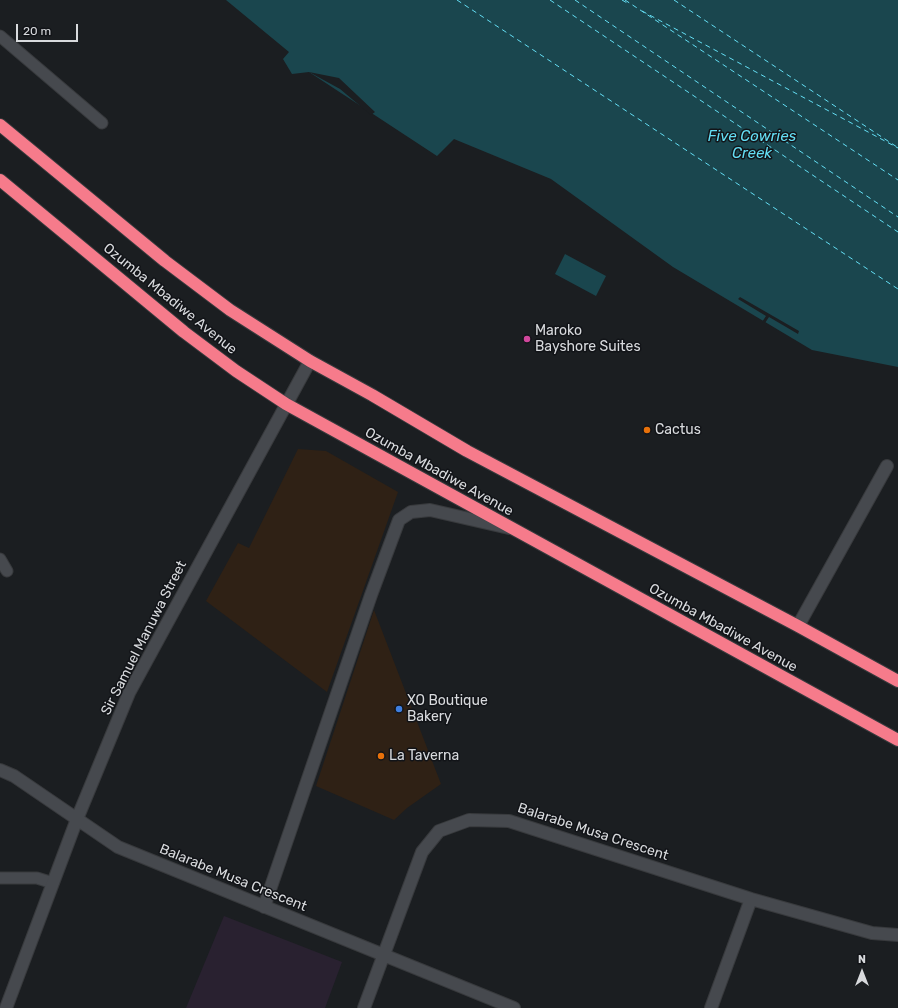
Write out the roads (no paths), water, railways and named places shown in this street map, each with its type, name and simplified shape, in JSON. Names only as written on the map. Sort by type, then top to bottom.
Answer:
[{"type":"highway","name":"Ozumba Mbadiwe Avenue","points":[[0,124],[165,261],[230,310],[310,361],[372,395],[467,451],[798,626],[898,681]]},
{"type":"highway","name":"Ozumba Mbadiwe Avenue","points":[[0,180],[184,332],[236,371],[286,404],[898,740]]},
{"type":"street","name":"Sir Samuel Manuwa Street","points":[[6,1008],[77,819],[129,693],[310,361]]},
{"type":"street","points":[[798,626],[887,466]]},
{"type":"street","points":[[264,907],[371,595],[399,520],[411,512],[430,510],[512,529]]},
{"type":"street","name":"Balarabe Musa Crescent","points":[[0,770],[14,776],[118,847],[514,1008]]},
{"type":"street","name":"Balarabe Musa Crescent","points":[[364,1008],[422,852],[440,831],[469,820],[509,821],[751,898],[872,933],[898,935]]},
{"type":"street","points":[[711,1008],[751,898]]},
{"type":"lane","points":[[0,36],[102,123]]},
{"type":"lane","points":[[0,559],[7,571]]},
{"type":"lane","points":[[0,878],[38,878],[53,883]]},
{"type":"water","name":"Five Cowries Creek","points":[[226,0],[898,0],[898,367],[812,350],[673,267],[551,179],[454,139],[437,156],[309,72],[292,74],[283,59],[289,52]]},
{"type":"water","points":[[565,254],[606,276],[596,296],[555,274]]},
{"type":"place","name":"Maroko Bayshore Suites","points":[[527,339]]},
{"type":"place","name":"Cactus","points":[[647,430]]},
{"type":"place","name":"XO Boutique Bakery","points":[[399,709]]},
{"type":"place","name":"La Taverna","points":[[381,756]]}]
